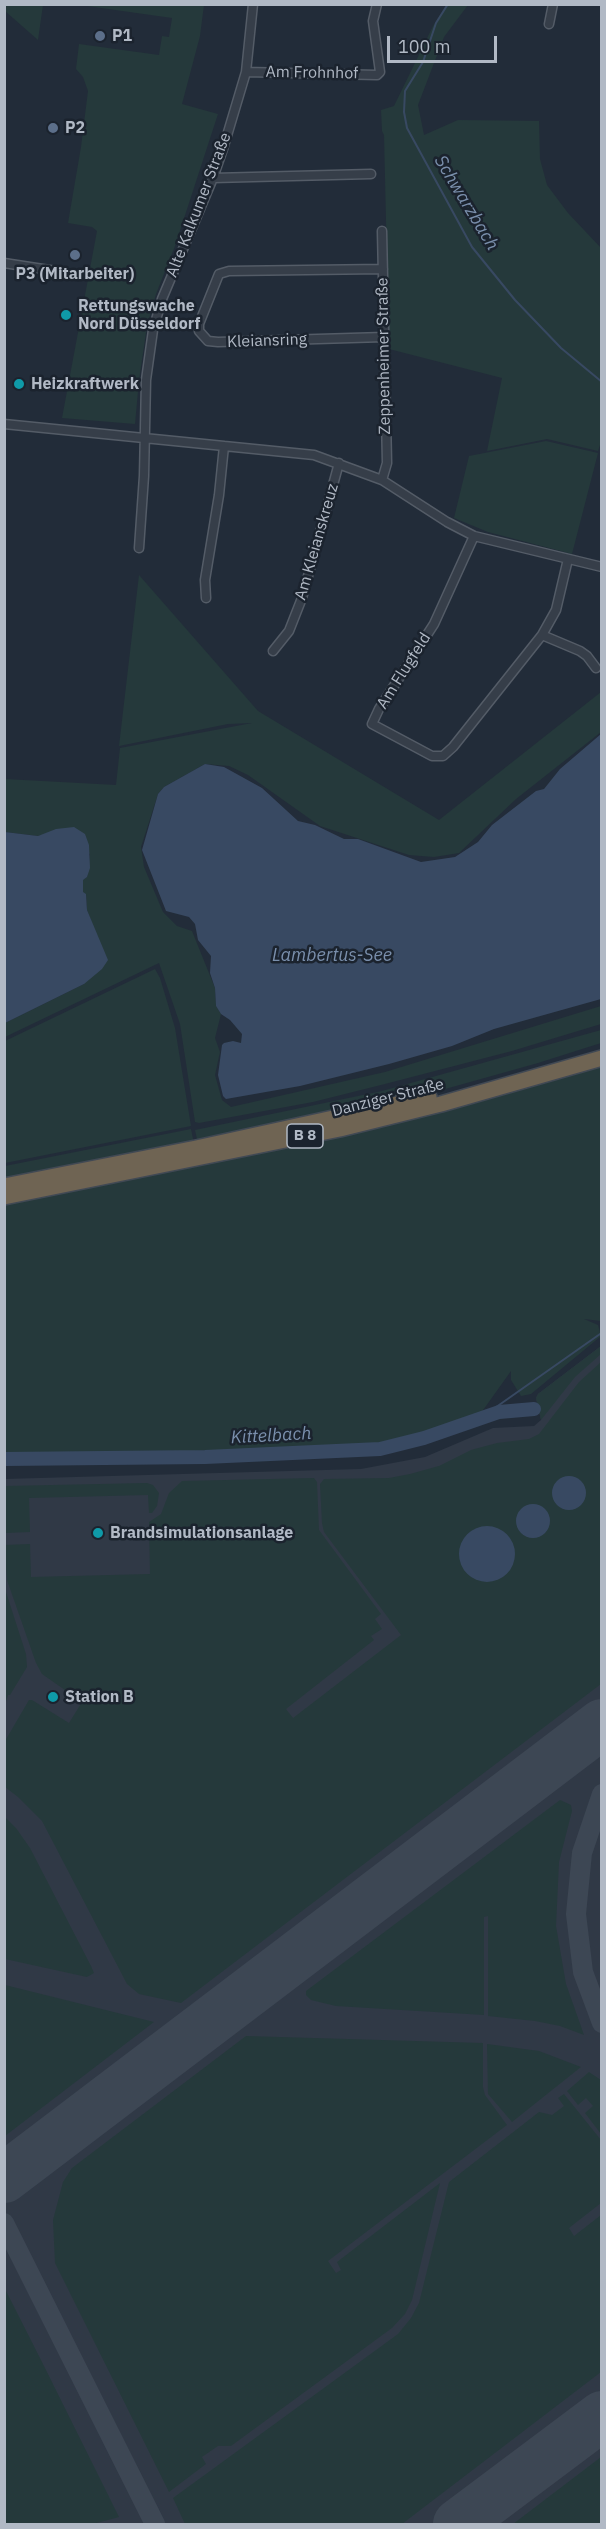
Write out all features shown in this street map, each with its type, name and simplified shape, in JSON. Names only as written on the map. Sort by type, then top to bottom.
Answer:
[{"type":"highway","name":"Danziger Straße","points":[[4,1186],[348,1116],[438,1095],[602,1047]]},
{"type":"highway","name":"Danziger Straße","points":[[4,1197],[340,1129],[441,1104],[602,1058]]},
{"type":"street","name":"Alte Kalkumer Straße","points":[[139,548],[144,476],[143,437],[146,380],[153,330],[162,299],[213,178],[246,72],[253,4]]},
{"type":"street","name":"Am Frohnhof","points":[[246,72],[377,75],[380,72],[373,21],[377,4]]},
{"type":"street","points":[[549,24],[553,4]]},
{"type":"street","points":[[213,178],[371,174]]},
{"type":"street","name":"Zeppenheimer Straße","points":[[382,231],[387,464],[382,480]]},
{"type":"street","points":[[4,263],[56,271]]},
{"type":"street","name":"Kleiansring","points":[[383,269],[229,271],[219,274],[199,324],[199,332],[208,341],[218,342],[384,338]]},
{"type":"street","points":[[4,424],[302,453],[382,480],[447,522],[474,536],[602,567]]},
{"type":"street","points":[[206,598],[205,580],[219,495],[224,446]]},
{"type":"street","name":"Am Kleianskreuz","points":[[273,651],[289,631],[302,598],[339,464]]},
{"type":"street","name":"Am Flugfeld","points":[[474,536],[438,617],[379,709],[372,724],[432,756],[443,756],[453,747],[542,635],[556,610],[568,559]]},
{"type":"street","points":[[542,635],[580,651],[596,668]]},
{"type":"shaded area","points":[[601,1346],[601,2524],[5,2524],[4,1479],[361,1469],[425,1457],[493,1428],[534,1426],[541,1420],[536,1398],[538,1394]]},
{"type":"green space","points":[[5,4],[43,5],[38,40],[5,11]]},
{"type":"green space","points":[[80,5],[204,5],[200,36],[182,104],[218,114],[147,326],[135,424],[62,418],[97,231],[92,227],[68,223],[88,91],[83,77],[76,69],[79,44],[159,55],[162,36],[169,37],[172,18]]},
{"type":"green space","points":[[446,5],[468,5],[444,37],[418,105],[424,135],[458,120],[539,121],[540,159],[547,185],[568,213],[601,248],[602,439],[598,451],[547,439],[487,451],[502,378],[389,349],[384,135],[381,110],[394,106],[433,26]]},
{"type":"green space","points":[[546,441],[598,453],[572,554],[488,532],[454,518],[469,456]]},
{"type":"green space","points":[[139,575],[258,711],[439,820],[601,692],[601,732],[516,799],[459,853],[434,857],[409,855],[320,826],[248,775],[229,766],[205,764],[164,787],[158,794],[141,847],[144,867],[163,912],[177,926],[192,931],[215,988],[216,1006],[221,1014],[215,1038],[220,1052],[215,1075],[222,1100],[231,1107],[385,1072],[601,1006],[601,1024],[512,1051],[313,1102],[199,1123],[195,1122],[180,1024],[159,963],[5,1037],[5,1023],[84,984],[93,927],[87,910],[86,894],[83,893],[82,880],[87,877],[90,854],[52,833],[38,836],[5,832],[5,779],[116,785],[120,748],[252,723],[228,724],[119,746]]},
{"type":"green space","points":[[155,969],[160,978],[175,1028],[191,1126],[5,1163],[5,1041]]},
{"type":"green space","points":[[601,1030],[601,1043],[538,1063],[438,1091],[198,1144],[195,1130],[382,1091]]},
{"type":"green space","points":[[601,1064],[601,1321],[584,1319],[598,1325],[601,1336],[531,1394],[521,1396],[511,1380],[511,1371],[481,1413],[383,1445],[5,1457],[4,1202],[342,1135],[544,1083]]},
{"type":"green space","points":[[191,1129],[194,1144],[5,1181],[5,1166]]},
{"type":"green space","points":[[601,1346],[601,1354],[575,1377],[541,1420],[536,1398],[538,1394]]},
{"type":"green space","points":[[601,1362],[601,1684],[181,2003],[139,1994],[127,1984],[42,1821],[5,1787],[5,1741],[29,1700],[69,1723],[82,1702],[42,1674],[36,1663],[7,1580],[4,1545],[30,1544],[31,1577],[150,1574],[149,1522],[161,1514],[169,1493],[182,1481],[314,1478],[317,1482],[319,1530],[381,1614],[375,1619],[382,1629],[371,1636],[374,1640],[286,1709],[293,1718],[401,1635],[324,1532],[320,1484],[324,1479],[389,1478],[410,1474],[439,1466],[471,1450],[497,1443],[529,1439],[539,1434],[579,1382]]},
{"type":"green space","points":[[147,1483],[153,1485],[159,1493],[157,1506],[152,1513],[149,1513],[148,1495],[29,1498],[30,1532],[5,1533],[5,1486]]},
{"type":"green space","points":[[5,1589],[26,1654],[27,1667],[8,1695],[5,1705]]},
{"type":"green space","points":[[560,1800],[571,1805],[572,1811],[559,1862],[556,1926],[566,1984],[584,2035],[560,2026],[535,2021],[488,2016],[488,1916],[484,1917],[484,2015],[336,2006],[311,2000],[306,1995],[306,1991]]},
{"type":"green space","points":[[4,1816],[30,1848],[91,1966],[94,1973],[87,1977],[5,1959]]},
{"type":"green space","points":[[5,1985],[154,2022],[5,2136]]},
{"type":"green space","points":[[246,2036],[483,2043],[485,2095],[507,2125],[328,2261],[336,2273],[341,2270],[337,2262],[440,2183],[412,2300],[405,2314],[392,2328],[231,2446],[218,2446],[202,2457],[206,2464],[169,2492],[55,2263],[53,2220],[63,2182],[72,2168]]},
{"type":"green space","points":[[487,2044],[539,2051],[581,2067],[512,2122],[488,2094]]},
{"type":"green space","points":[[589,2072],[601,2080],[601,2134],[585,2113],[593,2106],[586,2098],[578,2105],[567,2091]]},
{"type":"green space","points":[[564,2094],[601,2140],[601,2203],[569,2228],[574,2236],[601,2215],[601,2372],[402,2524],[185,2524],[173,2498],[398,2334],[419,2303],[449,2182],[539,2112],[552,2115],[564,2106],[558,2098]]},
{"type":"green space","points":[[4,2287],[119,2517],[93,2524],[5,2524]]},
{"type":"green space","points":[[601,2457],[601,2524],[513,2524]]},
{"type":"water","name":"Lambertus-See","points":[[601,734],[601,999],[494,1029],[452,1046],[389,1064],[300,1086],[226,1099],[223,1096],[218,1075],[222,1045],[233,1041],[241,1043],[242,1034],[216,1006],[215,988],[210,973],[211,956],[198,940],[195,924],[189,917],[166,911],[142,850],[158,794],[164,787],[205,764],[224,767],[262,788],[298,821],[315,825],[344,839],[358,839],[421,862],[455,857],[478,842],[492,825],[536,791],[544,789],[560,769]]},
{"type":"water","points":[[74,827],[85,834],[89,845],[90,868],[87,877],[83,880],[83,892],[86,894],[87,910],[108,960],[102,969],[84,984],[5,1023],[5,832],[38,836],[56,829]]},
{"type":"water","points":[[569,1476],[581,1481],[586,1493],[581,1505],[569,1510],[557,1505],[552,1493],[557,1481]]},
{"type":"water","points":[[533,1504],[545,1509],[550,1521],[545,1533],[533,1538],[521,1533],[516,1521],[521,1509]]},
{"type":"water","points":[[487,1526],[498,1528],[507,1534],[513,1543],[515,1554],[513,1565],[507,1574],[498,1580],[487,1582],[476,1580],[467,1574],[461,1565],[459,1554],[461,1543],[467,1534],[476,1528]]},
{"type":"waterway","name":"Schwarzbach","points":[[448,4],[436,23],[423,62],[405,91],[404,112],[407,128],[472,247],[515,300],[561,348],[602,382]]},
{"type":"waterway","points":[[482,1417],[600,1334]]},
{"type":"waterway","name":"Kittelbach","points":[[4,1459],[205,1457],[380,1449],[424,1438],[499,1412],[534,1409]]},
{"type":"taxiway","points":[[602,1794],[582,1853],[576,1914],[583,1972],[602,2023]]},
{"type":"taxiway","points":[[4,2189],[21,2166]]},
{"type":"taxiway","points":[[4,2223],[155,2524]]},
{"type":"taxiway","points":[[466,2524],[492,2499]]},
{"type":"runway","points":[[4,2178],[602,1724]]},
{"type":"runway","points":[[458,2524],[602,2416]]},
{"type":"place","name":"P1","points":[[100,36]]},
{"type":"place","name":"P2","points":[[53,128]]},
{"type":"place","name":"P3 (Mitarbeiter)","points":[[75,255]]},
{"type":"place","name":"Rettungswache Nord Düsseldorf","points":[[66,315]]},
{"type":"place","name":"Heizkraftwerk","points":[[19,384]]},
{"type":"place","name":"Brandsimulationsanlage","points":[[98,1533]]},
{"type":"place","name":"Station B","points":[[53,1697]]}]
